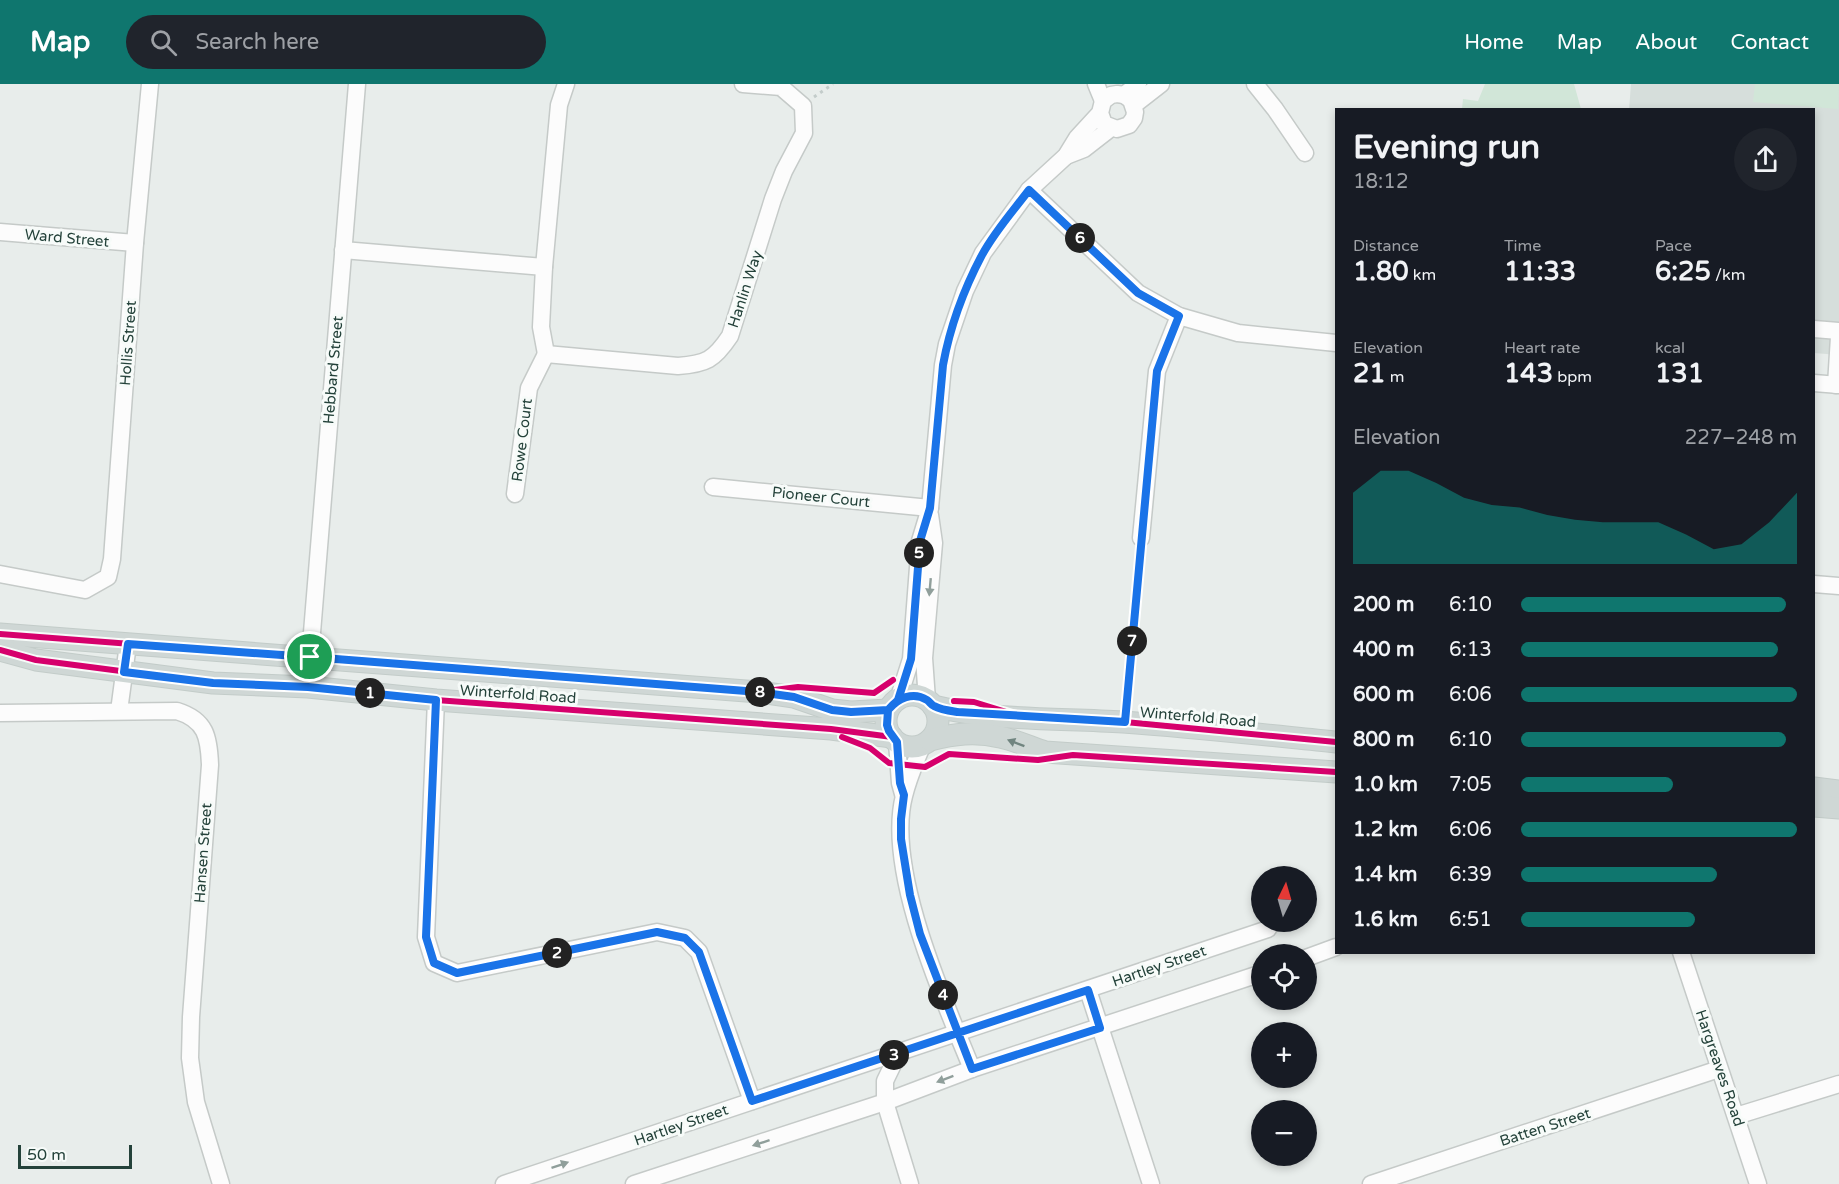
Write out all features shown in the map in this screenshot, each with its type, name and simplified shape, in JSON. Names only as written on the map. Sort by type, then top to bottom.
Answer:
[{"type":"main road","name":"Winterfold Road","points":[[0,634],[759,692],[794,697],[832,710],[851,712],[893,705]]},
{"type":"main road","name":"Winterfold Road","points":[[0,650],[36,660],[213,683],[308,687],[436,700],[831,729],[894,739]]},
{"type":"main road","points":[[927,742],[934,735],[938,720],[930,703],[913,696],[893,705],[887,725],[894,739],[909,747],[958,734],[982,733],[1054,753],[1335,772]]},
{"type":"main road","name":"Winterfold Road","points":[[930,703],[958,712],[983,715],[1125,722],[1335,742]]},
{"type":"main road","points":[[1815,788],[1839,791]]},
{"type":"main road","points":[[1815,806],[1839,808]]},
{"type":"street","name":"Hollis Street","points":[[0,574],[85,590],[108,577],[112,559],[135,243],[150,84]]},
{"type":"street","name":"Hebbard Street","points":[[310,657],[357,84]]},
{"type":"street","points":[[546,354],[542,327],[544,267],[559,105],[566,84]]},
{"type":"street","points":[[742,84],[780,87],[803,106]]},
{"type":"street","points":[[893,705],[911,659],[920,541],[930,508],[943,365],[950,335],[965,291],[983,253],[1029,190],[1066,156],[1109,97],[1138,84]]},
{"type":"street","points":[[1109,97],[1161,84]]},
{"type":"street","points":[[1255,84],[1305,153]]},
{"type":"street","points":[[1109,97],[1134,118],[1129,125],[1117,129],[1104,124],[1109,97]]},
{"type":"street","name":"Hanlin Way","points":[[546,354],[678,366],[699,364],[711,359],[730,336],[773,199],[784,171],[804,134],[803,106]]},
{"type":"street","points":[[1066,156],[1084,149],[1111,128]]},
{"type":"street","points":[[1029,190],[1138,293],[1179,316],[1238,333],[1335,343]]},
{"type":"street","name":"Ward Street","points":[[0,232],[135,243]]},
{"type":"street","points":[[343,250],[544,267]]},
{"type":"street","points":[[1141,538],[1157,371],[1179,316]]},
{"type":"street","points":[[1815,329],[1839,331]]},
{"type":"street","points":[[1815,383],[1838,385],[1839,337]]},
{"type":"street","name":"Rowe Court","points":[[515,494],[529,388],[546,354]]},
{"type":"street","name":"Pioneer Court","points":[[713,487],[930,508]]},
{"type":"street","points":[[930,508],[934,543],[924,658],[930,703]]},
{"type":"street","points":[[1815,584],[1839,586]]},
{"type":"street","points":[[119,711],[128,644]]},
{"type":"street","points":[[436,700],[426,937],[434,963],[457,973],[657,932],[685,938],[699,952],[752,1101]]},
{"type":"street","name":"Hansen Street","points":[[0,713],[162,710],[187,714],[203,728],[208,738],[210,765],[190,1058],[196,1102],[221,1184]]},
{"type":"street","points":[[894,739],[900,783],[904,795]]},
{"type":"street","points":[[927,742],[904,795],[901,839],[910,895],[920,934],[972,1069]]},
{"type":"street","name":"Hartley Street","points":[[504,1184],[1259,932]]},
{"type":"street","points":[[1317,954],[1335,947]]},
{"type":"street","name":"Hargreaves Road","points":[[1682,954],[1758,1184]]},
{"type":"street","points":[[634,1184],[885,1102],[972,1069],[1251,977]]},
{"type":"street","points":[[1088,990],[1151,1184]]},
{"type":"street","points":[[897,1054],[885,1081],[885,1102],[910,1184]]},
{"type":"street","name":"Batten Street","points":[[1371,1184],[1719,1069]]},
{"type":"street","points":[[1736,1116],[1839,1084]]},
{"type":"path","points":[[803,106],[833,84]]},
{"type":"path","points":[[1125,722],[1141,538]]},
{"type":"shaded area","points":[[1631,84],[1839,84],[1839,355],[1815,353],[1815,108],[1629,108]]},
{"type":"green space","points":[[1485,84],[1574,84],[1581,108],[1462,108],[1463,99],[1478,101]]},
{"type":"green space","points":[[1755,84],[1839,84],[1838,109],[1753,102]]},
{"type":"cycle path","points":[[0,634],[759,692],[798,687],[874,693],[893,680]]},
{"type":"cycle path","points":[[0,650],[36,660],[213,683],[308,687],[436,700],[831,729],[892,737]]},
{"type":"cycle path","points":[[954,701],[974,702],[1022,717],[1125,722],[1335,742]]},
{"type":"cycle path","points":[[842,737],[870,748],[889,763],[925,767],[949,754],[1038,760],[1073,755],[1335,772]]},
{"type":"route","points":[[310,657],[128,644],[124,672],[213,683],[308,687],[436,700],[426,937],[434,963],[457,973],[657,932],[685,938],[699,952],[752,1101],[958,1034],[1088,990],[1100,1028],[972,1069],[958,1034],[920,934],[910,895],[901,839],[904,795],[900,783],[897,742],[889,731],[887,718],[888,710],[898,700],[911,659],[920,541],[930,508],[943,365],[947,344],[965,291],[983,253],[996,233],[1029,190],[1138,293],[1179,316],[1157,371],[1125,722],[958,712],[933,706],[927,700],[913,696],[898,700],[892,705],[888,710],[851,712],[832,710],[794,697],[759,692],[310,657]]}]
